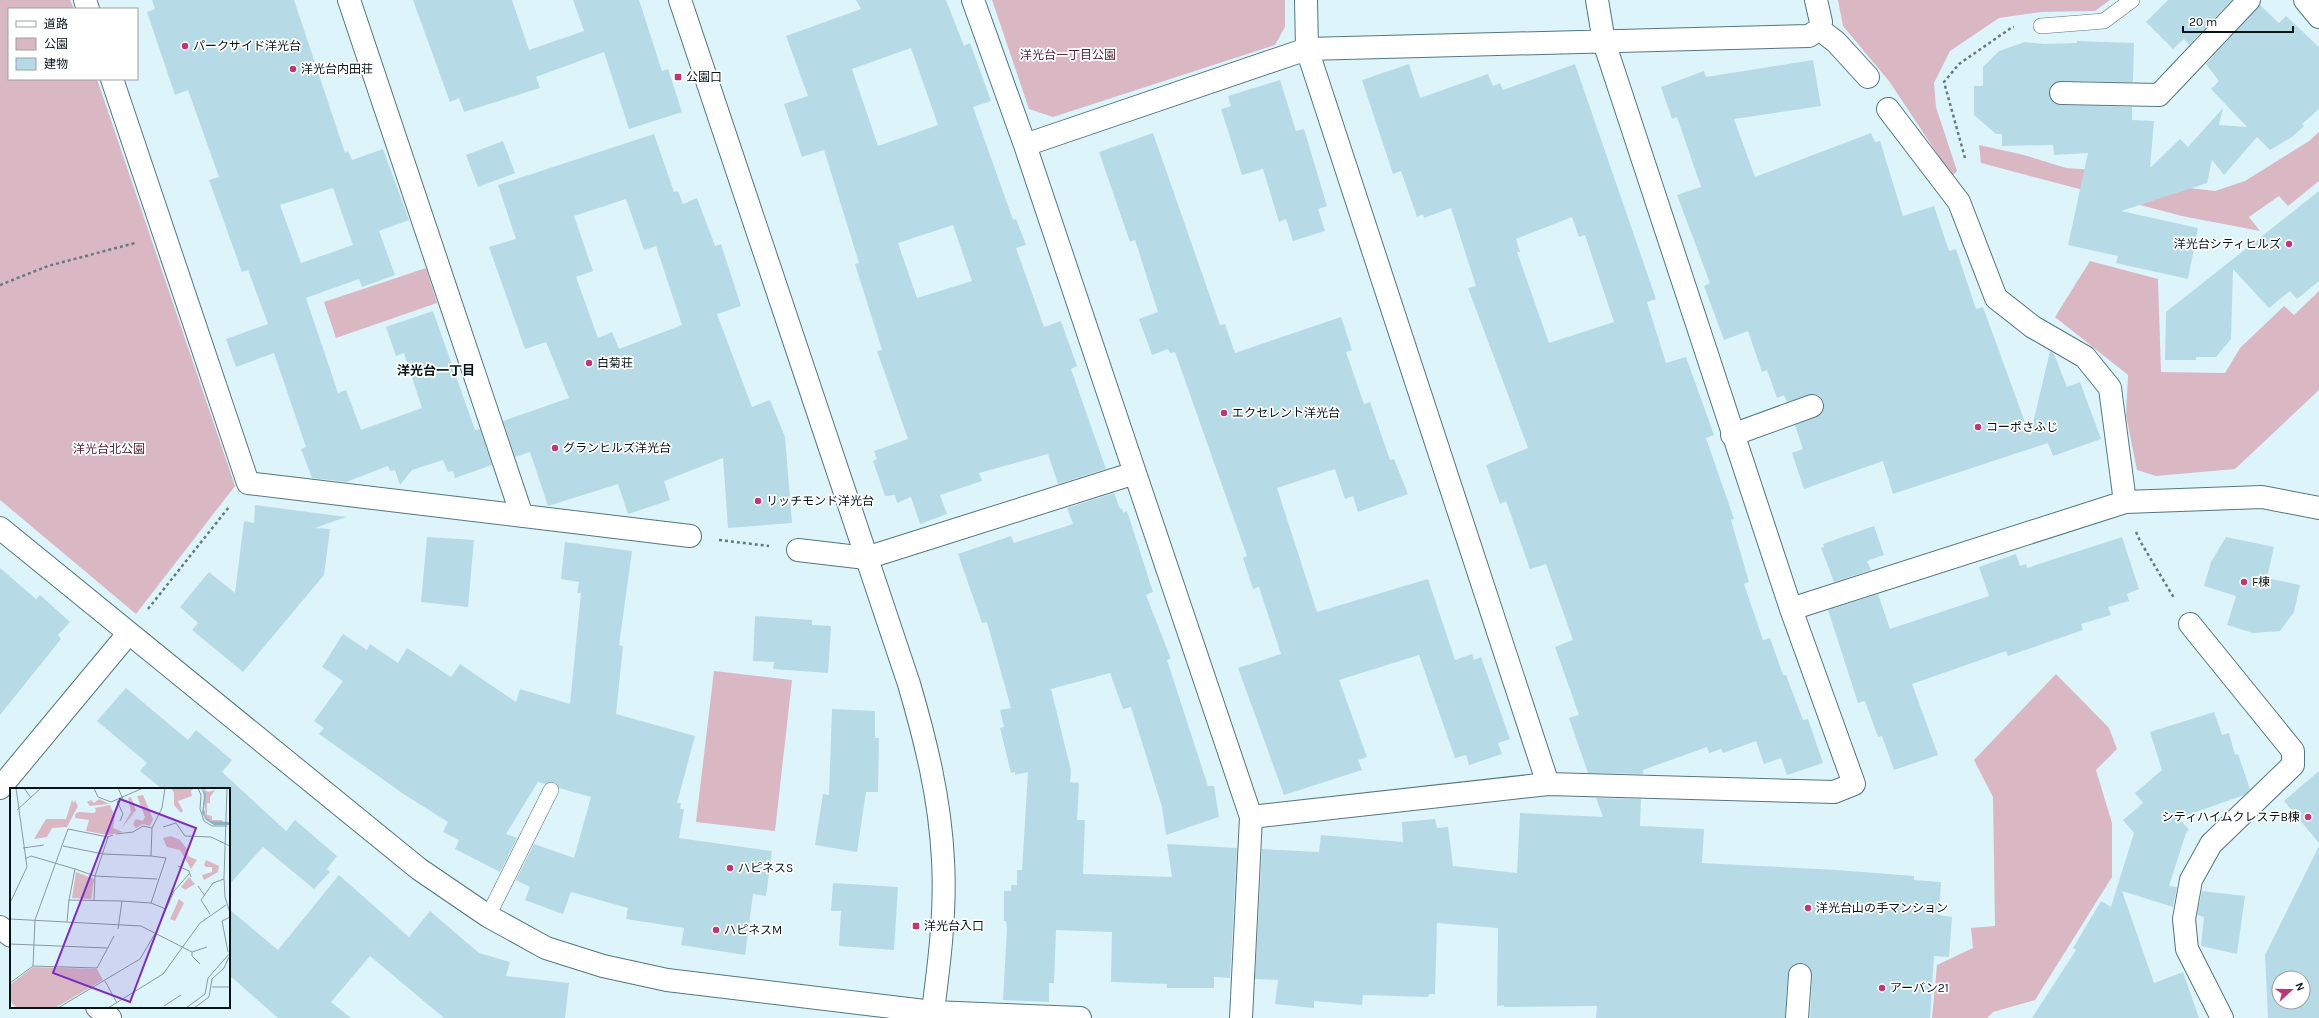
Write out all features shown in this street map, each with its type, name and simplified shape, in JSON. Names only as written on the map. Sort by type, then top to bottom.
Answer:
[{"type":"street","points":[[349,0],[522,516]]},
{"type":"street","points":[[680,0],[909,684],[927,747],[938,809],[943,861],[943,914],[933,1015]]},
{"type":"street","points":[[973,0],[1025,145],[1251,817],[1241,1018]]},
{"type":"street","points":[[1306,0],[1307,49],[1548,784]]},
{"type":"street","points":[[1251,817],[1548,784],[1834,792],[1854,784],[1791,609],[1732,435],[1604,42],[1597,0]]},
{"type":"street","points":[[1025,145],[1307,49],[1809,36],[1819,29],[1821,22],[1816,0]]},
{"type":"street","points":[[2061,93],[2159,95],[2249,0]]},
{"type":"street","points":[[2305,0],[2319,17]]},
{"type":"street","points":[[1819,29],[1836,42],[1868,77]]},
{"type":"street","points":[[112,80],[248,483],[690,536]]},
{"type":"street","points":[[1888,109],[1959,202],[1996,298],[2033,327],[2085,357],[2110,388],[2125,502]]},
{"type":"street","points":[[1732,435],[1812,406]]},
{"type":"street","points":[[798,550],[866,558],[1135,473]]},
{"type":"street","points":[[1791,609],[2125,502],[2262,497],[2319,508]]},
{"type":"street","points":[[0,528],[128,634],[419,869],[488,916],[546,948],[603,966],[667,980],[933,1015],[1080,1018]]},
{"type":"street","points":[[2190,624],[2293,752],[2293,765],[2211,844],[2191,880],[2184,919],[2187,949],[2222,1018]]},
{"type":"street","points":[[0,788],[128,634]]},
{"type":"street","points":[[0,927],[10,935]]},
{"type":"street","points":[[1797,1018],[1800,975]]},
{"type":"street","points":[[98,1008],[110,1018]]},
{"type":"lane","points":[[2041,26],[2104,21],[2132,0]]},
{"type":"lane","points":[[488,916],[551,790]]},
{"type":"path","points":[[1959,202],[1966,160],[1944,82],[1959,64],[2011,28],[2041,26]]},
{"type":"path","points":[[0,285],[48,266],[165,235]]},
{"type":"path","points":[[128,634],[248,483]]},
{"type":"path","points":[[2125,502],[2140,541],[2190,624]]},
{"type":"path","points":[[690,536],[798,550]]},
{"type":"green space","name":"洋光台北公園","points":[[0,0],[70,0],[74,8],[8,8],[8,80],[97,80],[235,486],[136,614],[0,500]]},
{"type":"green space","name":"洋光台一丁目公園","points":[[992,0],[1285,0],[1285,27],[1275,45],[1053,117],[1029,109]]},
{"type":"green space","points":[[1838,0],[2110,0],[2095,11],[2041,12],[1999,18],[1950,51],[1934,83],[1936,107],[1957,171],[1952,176],[1889,81],[1843,26]]},
{"type":"green space","points":[[2319,132],[2319,181],[2288,206],[2279,196],[2249,217],[2260,231],[2182,216],[1981,163],[1979,145],[2024,155],[2066,168],[2155,174],[2189,188],[2215,191],[2245,181],[2309,141]]},
{"type":"green space","points":[[2090,261],[2158,279],[2161,372],[2225,373],[2240,348],[2284,306],[2294,315],[2319,291],[2319,390],[2235,469],[2156,476],[2137,470],[2126,415],[2128,375],[2055,317]]},
{"type":"green space","points":[[426,268],[437,303],[336,338],[324,302]]},
{"type":"green space","points":[[714,671],[792,680],[775,831],[696,822]]},
{"type":"green space","points":[[2056,674],[2109,728],[2117,749],[2096,770],[2112,823],[2112,877],[2035,1000],[1993,1012],[1987,1018],[1932,1018],[1937,965],[1973,948],[1971,928],[1995,926],[1993,797],[1974,760]]},
{"type":"building","points":[[152,0],[294,0],[345,153],[348,151],[352,160],[383,149],[409,220],[379,231],[395,275],[362,287],[359,279],[306,298],[338,393],[346,390],[361,430],[422,408],[404,353],[396,356],[386,327],[433,311],[475,430],[480,429],[492,465],[455,478],[453,471],[448,472],[443,460],[412,470],[400,485],[395,470],[390,471],[388,466],[346,482],[312,478],[301,449],[306,447],[274,353],[236,367],[226,339],[268,324],[248,270],[242,272],[209,180],[219,177],[188,90],[175,95],[147,12],[155,9]],"holes":[[[333,188],[353,245],[301,263],[280,205]]]},
{"type":"building","points":[[413,0],[512,0],[529,50],[584,31],[573,0],[639,0],[662,71],[668,69],[682,112],[629,129],[604,52],[536,77],[540,88],[464,112],[459,98],[450,102]]},
{"type":"building","points":[[856,0],[946,0],[964,46],[970,43],[991,101],[973,107],[1013,220],[1016,219],[1026,245],[1016,248],[1044,327],[1061,321],[1077,366],[1071,369],[1106,469],[1058,484],[1048,454],[979,473],[982,481],[940,495],[947,514],[920,524],[911,497],[897,503],[895,495],[885,496],[873,461],[877,459],[874,451],[908,439],[877,351],[882,350],[855,264],[859,263],[824,150],[802,157],[784,104],[808,96],[786,36],[861,9]],"holes":[[[911,48],[938,125],[878,146],[852,69]],[[953,225],[972,281],[917,298],[898,243]]]},
{"type":"building","points":[[2168,0],[2232,0],[2189,45],[2184,39],[2173,49],[2146,22]]},
{"type":"building","points":[[2260,5],[2279,23],[2286,16],[2319,47],[2319,109],[2302,124],[2304,126],[2292,137],[2270,150],[2257,137],[2224,175],[2212,160],[2207,183],[2121,211],[2198,228],[2188,279],[2116,263],[2118,256],[2068,245],[2088,153],[2054,155],[2053,145],[2002,146],[2002,134],[1996,134],[1974,115],[1974,86],[1983,86],[1983,67],[1999,51],[2025,42],[2044,44],[2077,43],[2077,41],[2134,43],[2133,82],[2061,81],[2051,86],[2049,93],[2054,103],[2060,105],[2132,107],[2132,120],[2154,121],[2150,168],[2180,139],[2188,147],[2223,108],[2219,125],[2247,127],[2211,89],[2219,81],[2206,64]]},
{"type":"building","points":[[1813,60],[1821,106],[1734,119],[1755,177],[1871,133],[1875,142],[1880,141],[1903,216],[1934,206],[1949,251],[1956,249],[1976,309],[1983,307],[2030,436],[2050,351],[2054,354],[2067,387],[2080,382],[2101,439],[2053,456],[2048,443],[1893,494],[1883,461],[1804,489],[1792,453],[1803,449],[1795,425],[1821,414],[1824,409],[1824,402],[1820,396],[1814,394],[1787,402],[1784,395],[1777,398],[1767,370],[1762,372],[1748,331],[1724,340],[1704,286],[1710,283],[1677,195],[1701,187],[1677,117],[1672,119],[1661,87],[1704,71],[1706,77]]},
{"type":"building","points":[[1409,64],[1420,98],[1488,74],[1493,86],[1500,83],[1503,90],[1575,64],[1656,299],[1647,302],[1666,363],[1686,357],[1714,435],[1706,438],[1734,519],[1731,520],[1749,582],[1744,584],[1763,640],[1770,638],[1783,675],[1786,675],[1803,720],[1808,719],[1823,763],[1787,775],[1781,758],[1764,764],[1756,741],[1723,753],[1721,749],[1709,753],[1707,747],[1643,770],[1643,774],[1588,773],[1569,718],[1579,715],[1555,647],[1573,640],[1546,564],[1530,569],[1506,501],[1500,504],[1486,465],[1528,448],[1468,288],[1476,286],[1451,208],[1424,218],[1423,214],[1417,217],[1401,171],[1393,174],[1362,80]],"holes":[[[1572,217],[1579,237],[1585,235],[1614,322],[1549,343],[1517,252],[1520,252],[1516,239]]]},
{"type":"building","points":[[1280,80],[1296,131],[1304,129],[1327,206],[1318,209],[1325,231],[1293,241],[1286,219],[1279,222],[1263,169],[1242,175],[1221,109],[1231,106],[1228,96]]},
{"type":"building","points":[[1153,133],[1220,325],[1225,324],[1235,353],[1341,317],[1352,350],[1346,352],[1364,404],[1370,402],[1390,460],[1394,459],[1408,494],[1358,512],[1353,496],[1345,499],[1335,469],[1277,488],[1317,612],[1428,579],[1455,660],[1472,654],[1474,660],[1481,657],[1510,739],[1498,743],[1502,754],[1469,765],[1466,755],[1455,758],[1419,655],[1339,680],[1367,757],[1358,760],[1362,770],[1284,795],[1238,668],[1281,654],[1259,587],[1253,589],[1243,558],[1247,556],[1175,352],[1170,353],[1168,349],[1152,355],[1139,319],[1158,312],[1135,240],[1130,242],[1099,152]]},
{"type":"building","points":[[654,134],[674,192],[678,191],[683,204],[697,198],[715,246],[721,244],[741,306],[717,314],[752,407],[770,400],[785,437],[792,523],[728,528],[723,458],[664,481],[670,500],[628,514],[618,484],[548,506],[530,452],[515,457],[503,421],[569,398],[546,342],[525,349],[489,247],[516,239],[498,185]],"holes":[[[626,199],[644,250],[656,246],[682,325],[619,349],[612,332],[598,338],[576,277],[593,271],[574,216]]]},
{"type":"building","points":[[503,141],[515,173],[478,187],[466,155]]},
{"type":"building","points":[[2319,191],[2319,281],[2297,299],[2290,291],[2269,308],[2233,269],[2231,339],[2216,357],[2196,357],[2196,360],[2165,360],[2166,312]]},
{"type":"building","points":[[1114,493],[1120,509],[1122,508],[1123,513],[1127,511],[1153,592],[1146,595],[1171,659],[1167,660],[1208,786],[1214,786],[1219,817],[1166,835],[1162,807],[1131,707],[1123,709],[1110,673],[1051,689],[1071,771],[1070,782],[1079,783],[1077,820],[1085,820],[1083,874],[1172,877],[1167,844],[1237,848],[1230,978],[1214,977],[1214,988],[1167,988],[1167,984],[1111,982],[1112,932],[1056,930],[1054,983],[1049,983],[1049,1002],[1003,1000],[1007,928],[1006,921],[1004,921],[1004,891],[1011,891],[1011,885],[1017,885],[1017,870],[1022,870],[1028,772],[1015,775],[1015,772],[1011,773],[1000,728],[1004,727],[1000,710],[1011,708],[987,622],[982,623],[958,554],[1011,536],[1014,543],[1073,524],[1067,508]]},
{"type":"building","points":[[255,505],[346,517],[315,528],[330,529],[324,575],[243,672],[192,630],[198,623],[180,607],[209,572],[235,593],[244,521],[254,523]]},
{"type":"building","points":[[1874,526],[1884,555],[1867,561],[1871,570],[1834,582],[1821,548],[1824,547],[1823,544]]},
{"type":"building","points":[[427,537],[474,540],[468,607],[421,602]]},
{"type":"building","points":[[2122,537],[2139,589],[2127,594],[2129,601],[2108,607],[2111,615],[2081,624],[2083,630],[2008,656],[2006,651],[1912,684],[1938,755],[1894,770],[1882,736],[1878,737],[1865,701],[1858,703],[1828,610],[1878,594],[1890,629],[1989,596],[1979,567],[2016,554],[2020,566],[2026,564],[2027,568]]},
{"type":"building","name":"F棟","points":[[2226,537],[2274,547],[2267,578],[2300,585],[2294,612],[2280,631],[2253,633],[2227,625],[2236,596],[2204,586],[2211,562]]},
{"type":"building","points":[[565,542],[632,551],[619,645],[623,646],[616,714],[695,736],[677,803],[681,803],[680,809],[684,809],[679,838],[772,851],[766,896],[753,894],[745,955],[681,945],[684,928],[626,919],[628,908],[571,892],[563,914],[525,900],[530,887],[516,880],[534,844],[574,858],[591,797],[559,788],[555,782],[545,784],[538,782],[506,834],[517,838],[500,872],[455,849],[459,840],[443,832],[448,822],[405,795],[319,734],[324,728],[314,721],[343,681],[322,667],[343,634],[367,650],[370,644],[398,663],[407,648],[451,677],[460,664],[516,702],[520,689],[570,704],[581,593],[577,593],[579,582],[561,579]]},
{"type":"building","points":[[0,568],[36,599],[40,595],[70,622],[58,635],[61,639],[0,715]]},
{"type":"building","points":[[755,616],[812,620],[812,625],[831,626],[828,673],[773,669],[774,662],[753,661]]},
{"type":"building","points":[[126,688],[188,740],[196,730],[232,760],[222,772],[286,831],[295,820],[337,856],[327,869],[330,872],[314,889],[263,847],[230,884],[230,788],[161,788],[140,771],[147,763],[97,721]]},
{"type":"building","points":[[832,709],[875,711],[875,738],[879,738],[878,792],[866,792],[857,852],[815,845],[823,794],[829,795]]},
{"type":"building","points":[[2214,712],[2222,735],[2229,733],[2235,755],[2238,754],[2250,789],[2244,795],[2179,818],[2189,830],[2186,833],[2169,886],[2177,887],[2173,907],[2122,891],[2154,983],[2183,972],[2199,1018],[2032,1018],[2076,950],[2073,948],[2101,901],[2111,907],[2134,833],[2123,820],[2143,803],[2135,793],[2162,770],[2150,732]]},
{"type":"building","name":"シティハイムクレステB棟","points":[[2319,771],[2319,843],[2284,801]]},
{"type":"building","points":[[1596,798],[1641,799],[1640,826],[1704,829],[1702,863],[1837,870],[1914,876],[1914,880],[1941,882],[1939,915],[1952,917],[1949,957],[1934,956],[1930,1018],[1810,1018],[1812,975],[1807,965],[1800,963],[1794,964],[1788,974],[1785,1018],[1596,1018],[1597,1006],[1497,1006],[1498,928],[1437,923],[1435,994],[1429,994],[1428,997],[1363,995],[1362,1005],[1314,1001],[1314,1008],[1275,1004],[1278,980],[1255,979],[1262,849],[1319,852],[1321,835],[1403,842],[1402,822],[1435,819],[1437,828],[1448,827],[1453,866],[1517,873],[1520,813],[1603,817]]},
{"type":"building","points":[[2319,846],[2319,1018],[2268,1018],[2265,955]]},
{"type":"building","points":[[339,875],[409,937],[430,911],[479,953],[510,962],[506,976],[569,983],[565,1018],[444,1018],[370,956],[331,1002],[351,1018],[278,1018],[230,976],[230,910],[278,950]]},
{"type":"building","points":[[833,883],[898,887],[894,950],[839,946],[841,911],[831,911]]},
{"type":"building","points":[[2202,891],[2245,896],[2237,954],[2201,946],[2204,917],[2197,915]]},
{"type":"place","name":"パークサイド洋光台","points":[[185,46]]},
{"type":"place","name":"洋光台内田荘","points":[[293,69]]},
{"type":"place","name":"公園口","points":[[678,77]]},
{"type":"place","name":"洋光台シティヒルズ","points":[[2289,244]]},
{"type":"place","name":"白菊荘","points":[[589,363]]},
{"type":"place","name":"エクセレント洋光台","points":[[1224,413]]},
{"type":"place","name":"コーポさふじ","points":[[1978,427]]},
{"type":"place","name":"グランヒルズ洋光台","points":[[555,448]]},
{"type":"place","name":"リッチモンド洋光台","points":[[758,501]]},
{"type":"place","name":"F棟","points":[[2244,582]]},
{"type":"place","name":"シティハイムクレステB棟","points":[[2308,817]]},
{"type":"place","name":"ハピネスS","points":[[730,868]]},
{"type":"place","name":"洋光台山の手マンション","points":[[1808,908]]},
{"type":"place","name":"洋光台入口","points":[[916,926]]},
{"type":"place","name":"ハピネスM","points":[[716,930]]},
{"type":"place","name":"アーバン21","points":[[1882,988]]},
{"type":"district","name":"洋光台一丁目","points":[[436,370]]}]
